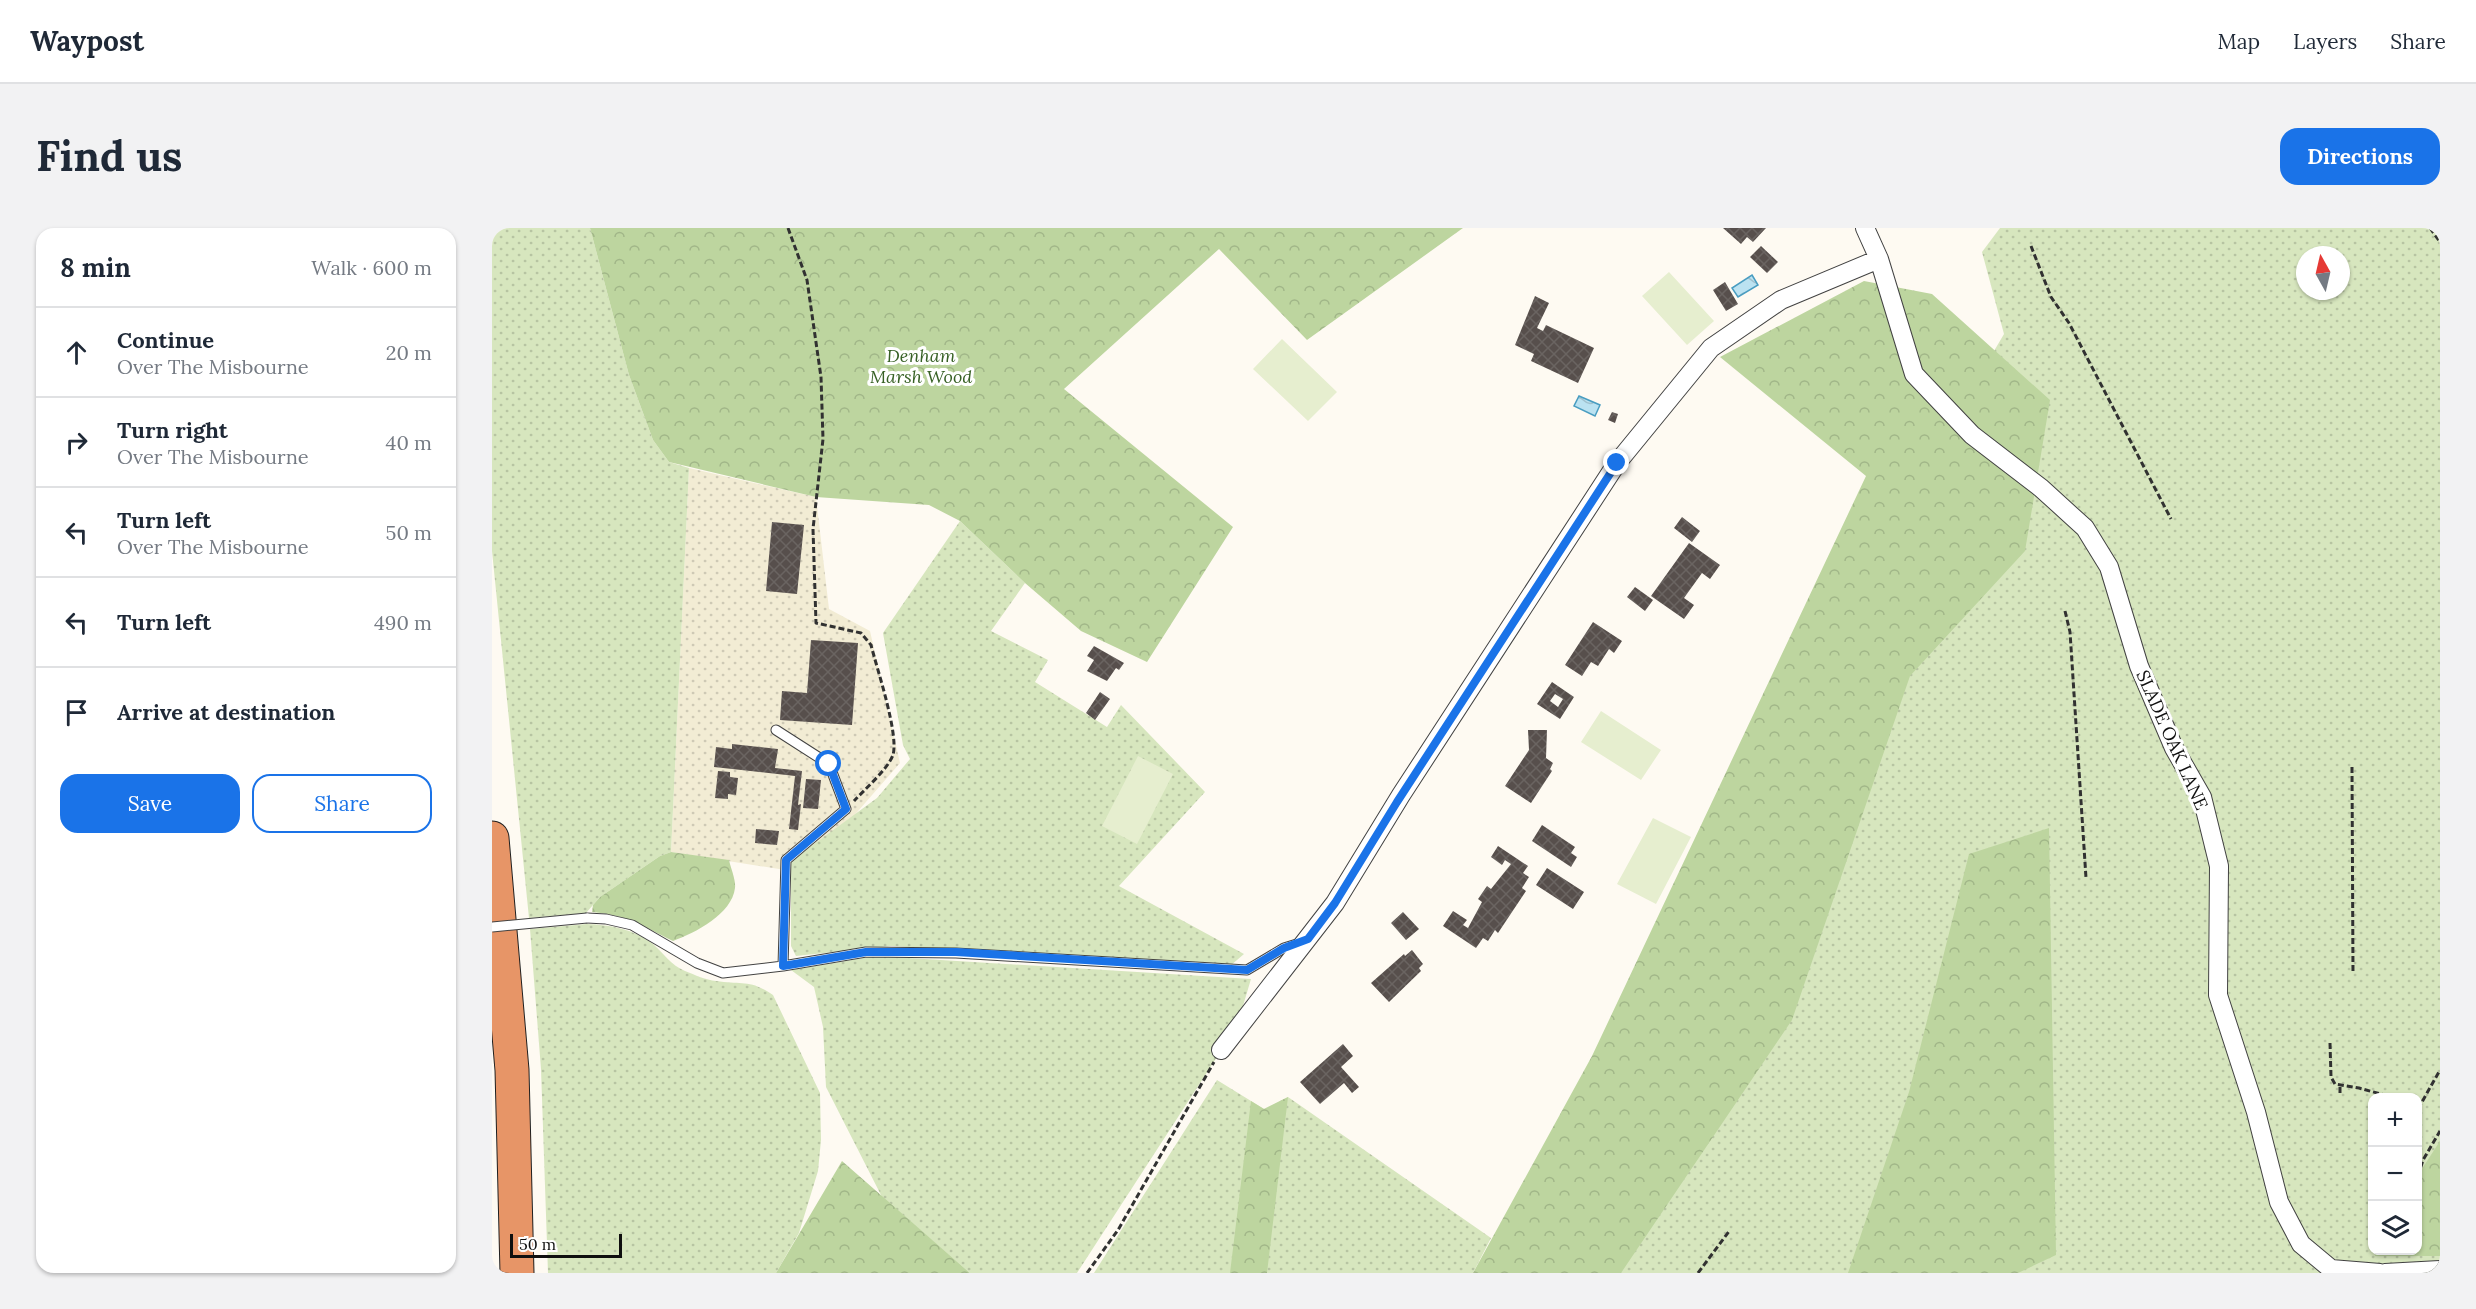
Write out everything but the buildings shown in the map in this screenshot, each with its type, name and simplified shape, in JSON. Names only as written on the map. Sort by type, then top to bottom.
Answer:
[{"type":"highway","points":[[492,838],[512,1070],[518,1273]]},
{"type":"street","name":"SLADE OAK LANE","points":[[1865,228],[1879,259],[1914,374],[1972,435],[2041,488],[2085,528],[2109,567],[2139,666],[2174,748],[2202,797],[2219,866],[2218,995],[2256,1112],[2278,1202],[2301,1244],[2331,1269],[2380,1273]]},
{"type":"street","points":[[1221,1050],[1335,903],[1397,802],[1617,463],[1711,348],[1781,300],[1879,259]]},
{"type":"street","points":[[2385,1273],[2440,1270]]},
{"type":"lane","points":[[776,730],[829,764],[846,809],[786,860],[783,966]]},
{"type":"lane","points":[[492,927],[586,918],[606,919],[632,925],[697,963],[723,973],[866,952],[956,952],[1247,970],[1284,948],[1308,939]]},
{"type":"path","points":[[788,228],[807,280],[821,377],[823,439],[813,529],[816,623],[861,633],[872,645],[894,738],[893,755],[886,766],[846,809]]},
{"type":"path","points":[[2430,228],[2440,242]]},
{"type":"path","points":[[2031,246],[2051,297],[2069,323],[2170,519]]},
{"type":"path","points":[[2026,253],[2033,250]]},
{"type":"path","points":[[2066,611],[2070,632],[2086,878]]},
{"type":"path","points":[[2352,767],[2353,973]]},
{"type":"path","points":[[2330,1043],[2331,1077],[2335,1084],[2374,1093]]},
{"type":"path","points":[[1087,1273],[1118,1230],[1221,1050]]},
{"type":"path","points":[[2422,1101],[2440,1070]]},
{"type":"path","points":[[2340,1085],[2340,1093]]},
{"type":"path","points":[[2422,1163],[2440,1131]]},
{"type":"path","points":[[1698,1273],[1730,1230]]},
{"type":"shaded area","points":[[689,468],[816,497],[829,609],[870,631],[900,763],[804,873],[671,852]]},
{"type":"green space","points":[[492,228],[590,228],[629,375],[653,440],[669,462],[689,468],[671,852],[660,856],[600,897],[586,913],[529,918],[492,551]]},
{"type":"green space","name":"Denham Marsh Wood","points":[[590,228],[1463,228],[1307,340],[1219,249],[1064,389],[1233,527],[1147,662],[1081,631],[1025,583],[960,521],[929,505],[816,497],[669,462],[653,440],[629,375]]},
{"type":"green space","points":[[2000,228],[2440,228],[2440,1273],[1490,1273],[1737,788],[2004,334],[1982,252]]},
{"type":"green space","points":[[1669,272],[1714,321],[1687,345],[1642,296]]},
{"type":"green space","points":[[1864,281],[1932,294],[2050,400],[2025,551],[1910,676],[1792,1020],[1621,1273],[1473,1273],[1592,1056],[1866,476],[1720,357]]},
{"type":"green space","points":[[1282,339],[1337,392],[1308,421],[1253,369]]},
{"type":"green space","points":[[960,521],[1025,583],[991,631],[1048,660],[1035,682],[1107,727],[1121,705],[1205,792],[1119,886],[1244,954],[1230,966],[891,946],[796,956],[791,946],[791,861],[877,798],[910,759],[903,745],[883,633]]},
{"type":"green space","points":[[1601,711],[1661,750],[1641,780],[1581,742]]},
{"type":"green space","points":[[1138,756],[1173,774],[1137,844],[1102,826]]},
{"type":"green space","points":[[1653,818],[1691,837],[1656,904],[1617,884]]},
{"type":"green space","points":[[2049,828],[2056,1255],[2018,1273],[1848,1273],[1909,1092],[1969,854]]},
{"type":"green space","points":[[671,852],[729,860],[735,888],[727,906],[711,921],[673,941],[625,919],[592,912],[593,905],[600,897],[660,856]]},
{"type":"green space","points":[[587,924],[630,931],[653,944],[676,966],[697,976],[752,985],[773,995],[820,1093],[821,1140],[818,1171],[799,1233],[776,1273],[548,1273],[541,1069],[530,929]]},
{"type":"green space","points":[[876,956],[1251,979],[1237,1026],[1077,1273],[970,1273],[882,1197],[826,1087],[823,1027],[814,987],[791,970]]},
{"type":"green space","points":[[1217,1080],[1264,1109],[1288,1097],[1491,1238],[1473,1273],[1094,1273]]},
{"type":"green space","points":[[1288,1097],[1267,1273],[1230,1273],[1251,1101],[1264,1109]]},
{"type":"green space","points":[[2440,1141],[2440,1256],[2375,1256],[2422,1255],[2422,1169]]},
{"type":"green space","points":[[842,1161],[970,1273],[776,1273]]},
{"type":"water","points":[[1752,275],[1758,285],[1738,297],[1732,288]]},
{"type":"water","points":[[1579,396],[1600,405],[1595,416],[1574,406]]},
{"type":"route","points":[[829,764],[846,809],[786,860],[783,966],[866,952],[956,952],[1247,970],[1284,948],[1308,939],[1335,903],[1397,802],[1617,463]]}]
